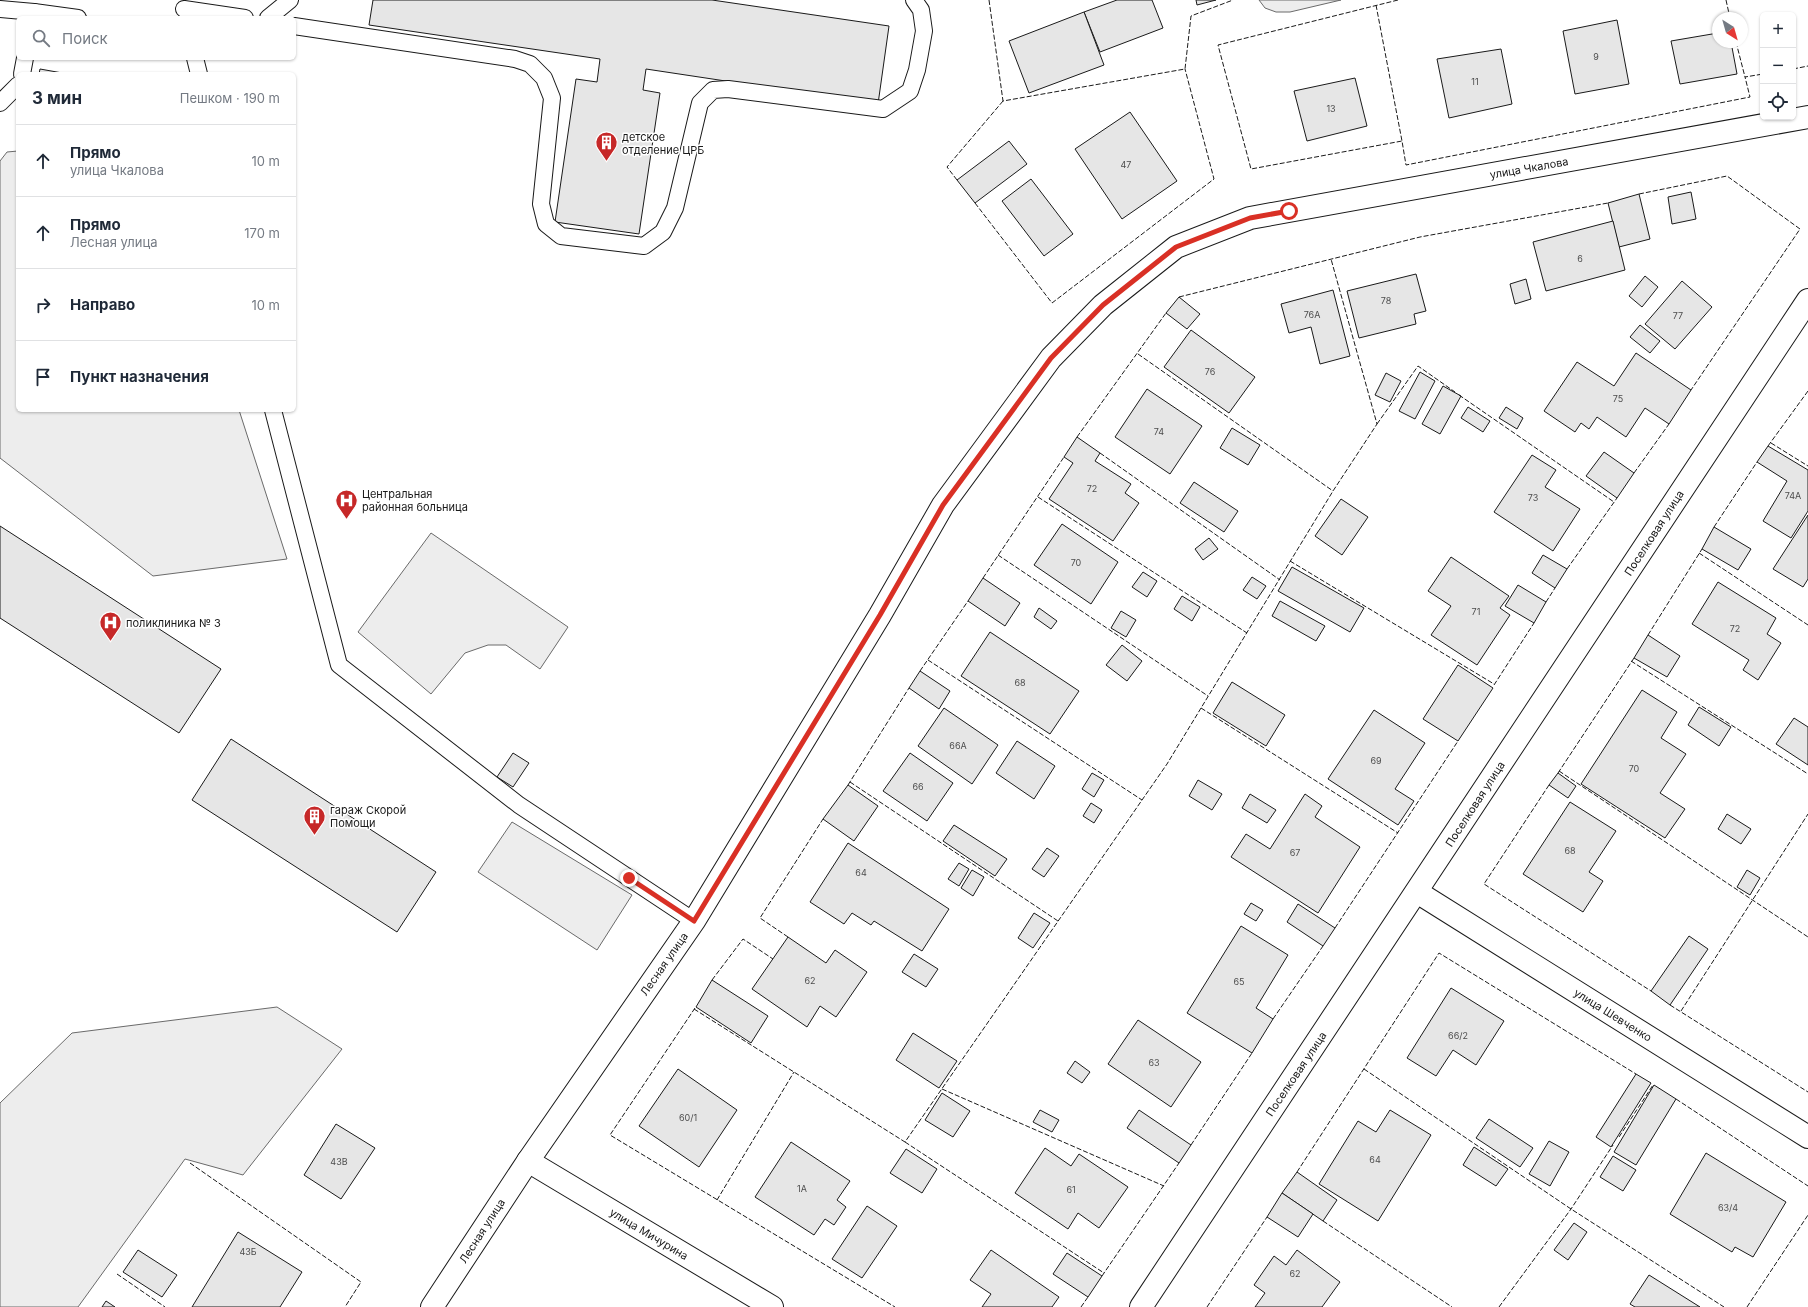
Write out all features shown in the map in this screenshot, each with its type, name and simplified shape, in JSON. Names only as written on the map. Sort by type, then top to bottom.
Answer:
[{"type":"street","name":"улица Чкалова","points":[[1250,218],[1808,117]]},
{"type":"street","name":"Лесная улица","points":[[432,1307],[528,1161],[694,921],[880,615],[943,505],[1051,358],[1103,305],[1176,247],[1250,218]]},
{"type":"street","name":"Поселковая улица","points":[[1141,1307],[1808,300]]},
{"type":"street","name":"улица Шевченко","points":[[1417,892],[1808,1137]]},
{"type":"street","name":"улица Мичурина","points":[[528,1161],[772,1307]]},
{"type":"lane","points":[[270,16],[290,0]]},
{"type":"lane","points":[[296,26],[515,59],[530,64],[544,78],[552,98],[541,204],[546,224],[561,236],[644,246],[663,232],[675,208],[700,103],[713,90],[728,89],[884,109],[910,91],[917,70],[924,31],[921,10],[914,0]]},
{"type":"lane","points":[[0,9],[48,16]]},
{"type":"lane","points":[[184,9],[231,16]]},
{"type":"lane","points":[[22,72],[25,60]]},
{"type":"lane","points":[[196,60],[198,72]]},
{"type":"lane","points":[[0,103],[16,87]]},
{"type":"lane","points":[[273,412],[339,665],[519,805],[694,921]]},
{"type":"shaded area","points":[[1259,0],[1341,0],[1290,12],[1276,12],[1265,8]]},
{"type":"shaded area","points":[[16,151],[16,412],[240,412],[287,559],[153,576],[0,458],[0,161],[7,152]]},
{"type":"shaded area","points":[[431,533],[568,627],[540,669],[506,645],[488,645],[465,653],[431,694],[358,632]]},
{"type":"shaded area","points":[[512,822],[632,895],[597,950],[478,872]]},
{"type":"shaded area","points":[[277,1007],[342,1049],[243,1175],[185,1159],[78,1307],[0,1307],[0,1103],[72,1033]]},
{"type":"building","name":"детское отделение ЦРБ","points":[[373,0],[712,0],[889,26],[878,104],[646,69],[643,90],[660,93],[639,234],[555,222],[576,79],[597,82],[600,59],[369,25]]},
{"type":"building","points":[[1117,0],[1152,0],[1163,28],[1100,52],[1084,12]]},
{"type":"building","points":[[1196,0],[1216,0],[1197,5]]},
{"type":"building","points":[[1084,12],[1104,65],[1029,93],[1009,41]]},
{"type":"building","points":[[1617,20],[1629,84],[1575,94],[1563,31]]},
{"type":"building","points":[[1712,34],[1712,48],[1732,48],[1737,74],[1680,84],[1671,41]]},
{"type":"building","points":[[1501,49],[1512,104],[1449,118],[1437,59]]},
{"type":"building","points":[[40,69],[57,72],[39,72]]},
{"type":"building","points":[[1355,78],[1367,126],[1307,141],[1294,91]]},
{"type":"building","points":[[1130,112],[1177,181],[1122,219],[1075,149]]},
{"type":"building","points":[[1009,141],[1027,164],[975,203],[957,180]]},
{"type":"building","points":[[1031,179],[1073,234],[1044,256],[1002,201]]},
{"type":"building","points":[[1691,192],[1696,219],[1672,224],[1668,197]]},
{"type":"building","points":[[1639,194],[1650,239],[1619,247],[1608,203]]},
{"type":"building","points":[[1613,221],[1625,270],[1546,291],[1533,242]]},
{"type":"building","points":[[1416,274],[1426,311],[1414,314],[1416,324],[1359,338],[1347,291]]},
{"type":"building","points":[[1645,276],[1658,287],[1642,307],[1629,296]]},
{"type":"building","points":[[1526,279],[1531,299],[1515,304],[1510,284]]},
{"type":"building","points":[[1682,281],[1712,307],[1675,349],[1645,324]]},
{"type":"building","points":[[1333,290],[1350,356],[1320,364],[1311,327],[1289,333],[1281,304]]},
{"type":"building","points":[[1179,297],[1200,314],[1187,329],[1166,313]]},
{"type":"building","points":[[1640,325],[1660,341],[1650,353],[1630,337]]},
{"type":"building","points":[[1191,330],[1255,377],[1229,413],[1164,367]]},
{"type":"building","points":[[1636,353],[1691,390],[1669,424],[1645,408],[1626,437],[1597,417],[1589,429],[1581,423],[1575,432],[1544,411],[1577,362],[1614,386]]},
{"type":"building","points":[[1420,372],[1435,381],[1415,419],[1399,411]]},
{"type":"building","points":[[1386,373],[1401,381],[1390,402],[1375,395]]},
{"type":"building","points":[[1443,386],[1461,396],[1440,434],[1422,424]]},
{"type":"building","points":[[1147,389],[1202,426],[1170,474],[1115,437]]},
{"type":"building","points":[[1468,407],[1490,421],[1483,432],[1461,418]]},
{"type":"building","points":[[1506,407],[1523,418],[1517,429],[1499,418]]},
{"type":"building","points":[[1232,428],[1260,445],[1248,465],[1220,448]]},
{"type":"building","points":[[1077,437],[1100,453],[1095,461],[1131,484],[1125,493],[1139,503],[1113,541],[1049,499],[1073,463],[1064,457]]},
{"type":"building","points":[[1768,446],[1808,470],[1808,511],[1791,538],[1763,521],[1787,481],[1757,462]]},
{"type":"building","points":[[1604,452],[1634,473],[1617,498],[1586,476]]},
{"type":"building","points":[[1532,455],[1556,470],[1545,487],[1580,509],[1553,551],[1494,512]]},
{"type":"building","points":[[1194,482],[1238,511],[1224,532],[1180,503]]},
{"type":"building","points":[[1341,499],[1368,517],[1342,555],[1315,536]]},
{"type":"building","points":[[1808,515],[1808,579],[1803,587],[1773,569]]},
{"type":"building","points":[[1062,524],[1118,562],[1091,604],[1034,565]]},
{"type":"building","name":"поликлиника № 3","points":[[0,526],[221,669],[179,733],[0,618]]},
{"type":"building","points":[[1714,527],[1751,549],[1738,570],[1702,549]]},
{"type":"building","points":[[1209,538],[1218,549],[1203,560],[1195,549]]},
{"type":"building","points":[[1543,555],[1567,569],[1555,588],[1532,573]]},
{"type":"building","points":[[1451,557],[1509,596],[1500,608],[1510,615],[1477,665],[1431,635],[1451,606],[1428,591]]},
{"type":"building","points":[[1292,567],[1364,608],[1350,632],[1278,591]]},
{"type":"building","points":[[1143,572],[1157,581],[1147,597],[1132,587]]},
{"type":"building","points":[[1252,577],[1266,586],[1257,599],[1243,590]]},
{"type":"building","points":[[983,578],[1020,603],[1005,626],[968,601]]},
{"type":"building","points":[[1718,582],[1776,618],[1767,634],[1781,643],[1758,680],[1743,670],[1749,660],[1692,624]]},
{"type":"building","points":[[1518,585],[1546,602],[1534,623],[1505,606]]},
{"type":"building","points":[[1182,596],[1200,607],[1192,621],[1174,609]]},
{"type":"building","points":[[1280,601],[1325,626],[1316,641],[1272,616]]},
{"type":"building","points":[[1039,608],[1057,621],[1051,629],[1034,617]]},
{"type":"building","points":[[1121,611],[1136,620],[1126,637],[1111,628]]},
{"type":"building","points":[[990,632],[1079,691],[1050,734],[961,676]]},
{"type":"building","points":[[1648,635],[1680,656],[1667,677],[1634,658]]},
{"type":"building","points":[[1122,645],[1142,661],[1127,681],[1106,665]]},
{"type":"building","points":[[1458,665],[1493,688],[1458,741],[1423,719]]},
{"type":"building","points":[[920,671],[950,691],[939,709],[909,688]]},
{"type":"building","points":[[1232,682],[1285,715],[1266,746],[1213,713]]},
{"type":"building","points":[[1642,690],[1677,712],[1661,738],[1686,754],[1660,793],[1685,809],[1665,838],[1581,784]]},
{"type":"building","points":[[1699,707],[1731,727],[1719,746],[1688,725]]},
{"type":"building","points":[[944,708],[998,745],[972,784],[918,746]]},
{"type":"building","points":[[1374,710],[1425,743],[1395,789],[1414,801],[1398,825],[1328,779]]},
{"type":"building","points":[[1794,718],[1808,727],[1808,765],[1776,744]]},
{"type":"building","name":"гараж Скорой Помощи","points":[[231,739],[436,872],[397,932],[192,800]]},
{"type":"building","points":[[1017,741],[1055,766],[1034,799],[996,773]]},
{"type":"building","points":[[513,753],[529,763],[513,787],[497,777]]},
{"type":"building","points":[[910,753],[953,783],[927,821],[883,791]]},
{"type":"building","points":[[1092,773],[1104,780],[1094,797],[1082,789]]},
{"type":"building","points":[[1558,773],[1576,786],[1568,798],[1549,785]]},
{"type":"building","points":[[1198,780],[1222,794],[1212,810],[1189,796]]},
{"type":"building","points":[[848,785],[878,806],[854,841],[823,819]]},
{"type":"building","points":[[1250,794],[1276,810],[1267,823],[1242,808]]},
{"type":"building","points":[[1305,794],[1322,806],[1315,817],[1360,847],[1318,913],[1231,857],[1246,834],[1270,849]]},
{"type":"building","points":[[1570,802],[1616,831],[1589,872],[1603,881],[1583,912],[1523,874]]},
{"type":"building","points":[[1091,803],[1102,810],[1094,823],[1083,816]]},
{"type":"building","points":[[1727,814],[1751,829],[1741,844],[1718,829]]},
{"type":"building","points":[[954,825],[1007,859],[995,876],[943,841]]},
{"type":"building","points":[[848,843],[949,909],[922,951],[874,921],[871,925],[852,913],[844,924],[810,902]]},
{"type":"building","points":[[1047,848],[1059,856],[1044,877],[1032,869]]},
{"type":"building","points":[[959,863],[969,869],[959,886],[948,879]]},
{"type":"building","points":[[972,870],[984,877],[973,896],[961,888]]},
{"type":"building","points":[[1747,870],[1760,878],[1750,895],[1737,887]]},
{"type":"building","points":[[1251,903],[1263,910],[1256,921],[1244,914]]},
{"type":"building","points":[[1298,904],[1335,928],[1323,946],[1287,922]]},
{"type":"building","points":[[1034,913],[1050,923],[1033,948],[1018,938]]},
{"type":"building","points":[[1241,926],[1288,955],[1256,1008],[1273,1019],[1252,1053],[1187,1013]]},
{"type":"building","points":[[1689,936],[1708,949],[1670,1005],[1651,991]]},
{"type":"building","points":[[788,937],[826,963],[835,950],[867,972],[836,1017],[820,1006],[807,1027],[752,989]]},
{"type":"building","points":[[914,954],[938,969],[926,987],[902,972]]},
{"type":"building","points":[[712,980],[768,1016],[751,1043],[696,1007]]},
{"type":"building","points":[[1451,988],[1504,1021],[1476,1065],[1453,1050],[1436,1076],[1407,1058]]},
{"type":"building","points":[[1138,1020],[1201,1062],[1171,1107],[1108,1064]]},
{"type":"building","points":[[913,1033],[957,1061],[939,1088],[896,1060]]},
{"type":"building","points":[[1075,1061],[1090,1072],[1082,1083],[1067,1073]]},
{"type":"building","points":[[678,1069],[737,1110],[699,1167],[639,1126]]},
{"type":"building","points":[[1636,1074],[1651,1083],[1611,1147],[1596,1137]]},
{"type":"building","points":[[1654,1085],[1676,1099],[1636,1165],[1614,1152]]},
{"type":"building","points":[[942,1093],[970,1111],[953,1137],[925,1120]]},
{"type":"building","points":[[1040,1110],[1059,1120],[1052,1132],[1033,1122]]},
{"type":"building","points":[[1139,1110],[1191,1145],[1179,1163],[1127,1128]]},
{"type":"building","points":[[1390,1110],[1431,1135],[1378,1221],[1319,1184],[1358,1121],[1376,1132]]},
{"type":"building","points":[[1489,1119],[1533,1148],[1520,1167],[1476,1138]]},
{"type":"building","points":[[336,1124],[375,1148],[341,1199],[304,1175]]},
{"type":"building","points":[[1549,1141],[1569,1152],[1550,1186],[1529,1174]]},
{"type":"building","points":[[791,1142],[850,1181],[837,1200],[846,1207],[834,1225],[825,1219],[814,1235],[755,1197]]},
{"type":"building","points":[[1474,1147],[1508,1169],[1496,1186],[1463,1165]]},
{"type":"building","points":[[1045,1148],[1071,1166],[1079,1154],[1128,1187],[1099,1228],[1078,1213],[1068,1229],[1015,1193]]},
{"type":"building","points":[[906,1149],[937,1169],[922,1193],[890,1173]]},
{"type":"building","points":[[1706,1153],[1786,1202],[1753,1257],[1735,1247],[1732,1252],[1670,1214]]},
{"type":"building","points":[[1613,1156],[1636,1170],[1623,1191],[1600,1177]]},
{"type":"building","points":[[1297,1172],[1337,1200],[1323,1221],[1282,1193]]},
{"type":"building","points":[[1282,1193],[1313,1214],[1298,1237],[1267,1217]]},
{"type":"building","points":[[867,1206],[897,1226],[862,1278],[832,1259]]},
{"type":"building","points":[[1574,1223],[1587,1232],[1568,1260],[1554,1250]]},
{"type":"building","points":[[238,1232],[302,1272],[280,1307],[192,1307]]},
{"type":"building","points":[[138,1250],[177,1275],[162,1297],[123,1272]]},
{"type":"building","points":[[991,1250],[1059,1297],[1052,1307],[982,1307],[991,1294],[970,1280]]},
{"type":"building","points":[[1297,1250],[1340,1282],[1322,1307],[1255,1307],[1265,1293],[1254,1285],[1274,1256],[1286,1265]]},
{"type":"building","points":[[1067,1253],[1102,1276],[1088,1297],[1053,1274]]},
{"type":"building","points":[[1649,1275],[1700,1307],[1635,1307],[1630,1304]]},
{"type":"building","points":[[106,1301],[115,1307],[102,1307]]},
{"type":"fence","points":[[989,0],[1003,101],[1185,69],[1191,16],[1233,0]]},
{"type":"fence","points":[[1398,0],[1218,45],[1251,169],[1402,141],[1406,165],[1750,97],[1745,77],[1760,74]]},
{"type":"fence","points":[[1726,0],[1729,12]]},
{"type":"fence","points":[[1376,5],[1402,141]]},
{"type":"fence","points":[[1738,48],[1745,77]]},
{"type":"fence","points":[[1796,68],[1808,66]]},
{"type":"fence","points":[[975,203],[1052,303],[1214,179],[1185,69]]},
{"type":"fence","points":[[957,180],[947,167],[1003,101]]},
{"type":"fence","points":[[1639,194],[1727,176],[1800,229],[1691,390]]},
{"type":"fence","points":[[1179,297],[1420,237],[1608,203]]},
{"type":"fence","points":[[694,1009],[905,1142],[1167,764],[1333,491],[1377,424],[1331,259]]},
{"type":"fence","points":[[1077,437],[1166,313]]},
{"type":"fence","points":[[1138,354],[1333,491]]},
{"type":"fence","points":[[1377,424],[1418,366],[1455,392]]},
{"type":"fence","points":[[1768,446],[1808,391]]},
{"type":"fence","points":[[1459,395],[1614,502]]},
{"type":"fence","points":[[1634,473],[1669,424]]},
{"type":"fence","points":[[1771,443],[1808,466]]},
{"type":"fence","points":[[1100,453],[1280,580]]},
{"type":"fence","points":[[983,578],[1064,457]]},
{"type":"fence","points":[[1714,527],[1757,462]]},
{"type":"fence","points":[[1038,497],[1247,633]]},
{"type":"fence","points":[[1567,569],[1617,498]]},
{"type":"fence","points":[[1648,635],[1702,549]]},
{"type":"fence","points":[[1699,553],[1808,625]]},
{"type":"fence","points":[[998,555],[1208,696]]},
{"type":"fence","points":[[1290,561],[1494,684]]},
{"type":"fence","points":[[1546,602],[1555,588]]},
{"type":"fence","points":[[920,671],[968,601]]},
{"type":"fence","points":[[1494,685],[1534,623]]},
{"type":"fence","points":[[1558,773],[1634,658]]},
{"type":"fence","points":[[928,660],[1142,800]]},
{"type":"fence","points":[[1631,661],[1808,774]]},
{"type":"fence","points":[[848,785],[909,688]]},
{"type":"fence","points":[[1201,708],[1398,833]]},
{"type":"fence","points":[[1335,928],[1458,741]]},
{"type":"fence","points":[[1559,771],[1808,937]]},
{"type":"fence","points":[[850,782],[1058,921]]},
{"type":"fence","points":[[1549,785],[1484,884],[1651,991]]},
{"type":"fence","points":[[1681,1011],[1808,814]]},
{"type":"fence","points":[[788,937],[760,918],[823,819]]},
{"type":"fence","points":[[712,980],[743,939],[773,959]]},
{"type":"fence","points":[[1273,1019],[1323,946]]},
{"type":"fence","points":[[1297,1172],[1439,953],[1636,1074]]},
{"type":"fence","points":[[1670,1005],[1808,1092]]},
{"type":"fence","points":[[695,1008],[610,1135],[895,1307]]},
{"type":"fence","points":[[1191,1145],[1252,1053]]},
{"type":"fence","points":[[1364,1069],[1571,1209],[1724,1307]]},
{"type":"fence","points":[[717,1200],[794,1072]]},
{"type":"fence","points":[[1619,1137],[1653,1085]]},
{"type":"fence","points":[[942,1089],[1164,1186]]},
{"type":"fence","points":[[1676,1099],[1808,1186]]},
{"type":"fence","points":[[905,1142],[1104,1273]]},
{"type":"fence","points":[[1499,1307],[1571,1209],[1613,1145]]},
{"type":"fence","points":[[190,1163],[361,1282],[345,1307]]},
{"type":"fence","points":[[1102,1276],[1179,1163]]},
{"type":"fence","points":[[1747,1307],[1808,1215]]},
{"type":"fence","points":[[1207,1307],[1267,1217]]},
{"type":"fence","points":[[1323,1221],[1452,1307]]},
{"type":"fence","points":[[117,1274],[165,1307]]},
{"type":"fence","points":[[1081,1307],[1088,1297]]},
{"type":"place","name":"детское отделение ЦРБ","points":[[607,162]]},
{"type":"place","name":"Центральная районная больница","points":[[347,520]]},
{"type":"place","name":"поликлиника № 3","points":[[111,642]]},
{"type":"place","name":"гараж Скорой Помощи","points":[[314,836]]},
{"type":"route","points":[[629,878],[694,921],[880,615],[943,505],[1051,358],[1103,305],[1176,247],[1250,218],[1289,211]]}]
